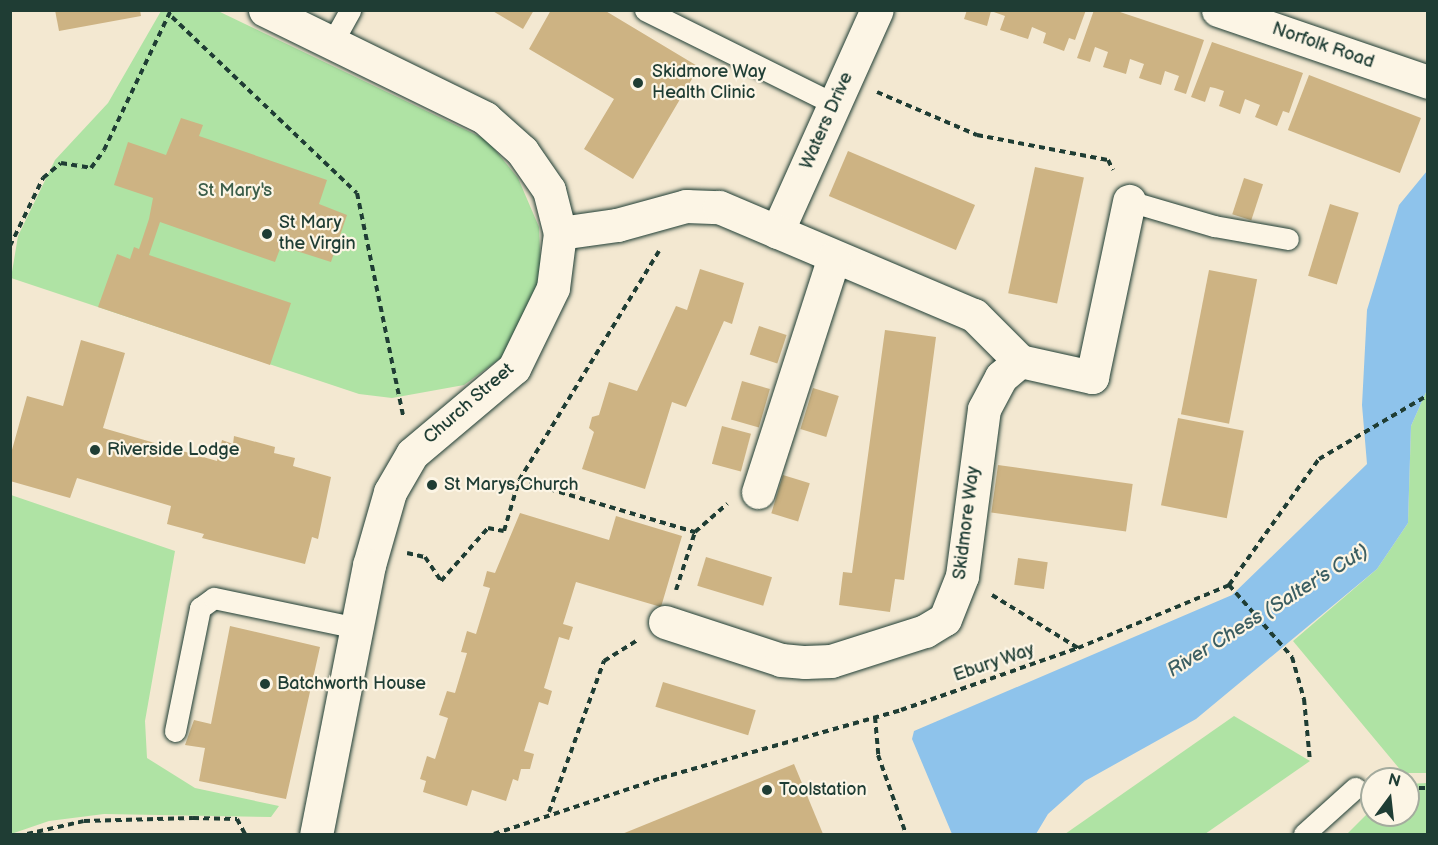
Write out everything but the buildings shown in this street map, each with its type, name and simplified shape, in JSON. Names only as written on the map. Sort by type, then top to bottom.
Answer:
[{"type":"street","name":"Church Street","points":[[265,10],[485,118],[522,151],[549,190],[560,233],[553,288],[514,368],[412,454],[390,492],[374,546],[320,822],[290,834]]},
{"type":"street","name":"Waters Drive","points":[[777,232],[877,10]]},
{"type":"street","name":"Norfolk Road","points":[[1218,10],[1428,82]]},
{"type":"street","points":[[560,233],[657,216],[686,206],[719,207],[974,315],[1020,361],[1092,377],[1129,201]]},
{"type":"street","points":[[758,492],[834,257]]},
{"type":"street","name":"Skidmore Way","points":[[665,622],[781,660],[831,661],[925,631],[945,619],[962,576],[984,409],[1001,377],[1020,361]]},
{"type":"lane","points":[[333,43],[350,10]]},
{"type":"lane","points":[[645,10],[840,91]]},
{"type":"lane","points":[[1129,201],[1214,226],[1288,239]]},
{"type":"lane","points":[[176,730],[200,608],[214,598],[358,628]]},
{"type":"lane","points":[[1304,834],[1355,788]]},
{"type":"path","points":[[10,246],[11,236],[43,178],[61,163],[91,168],[172,17],[171,10]]},
{"type":"path","points":[[172,17],[357,193],[412,454]]},
{"type":"path","points":[[840,91],[976,135],[1108,160],[1129,201]]},
{"type":"path","points":[[374,546],[425,557],[441,581],[488,528],[504,531],[519,480],[659,250],[657,216]]},
{"type":"path","points":[[1310,761],[1304,699],[1292,657],[1229,585],[1319,459],[1426,395]]},
{"type":"path","points":[[519,480],[695,532]]},
{"type":"path","points":[[962,576],[1078,648]]},
{"type":"path","name":"Ebury Way","points":[[494,834],[548,812],[875,717],[1078,648],[1229,585]]},
{"type":"path","points":[[875,717],[878,755],[906,834]]},
{"type":"path","points":[[27,834],[84,821],[193,818],[237,819],[245,834]]},
{"type":"green space","name":"St Mary's","points":[[161,11],[218,11],[487,140],[518,178],[539,227],[541,272],[525,325],[501,358],[464,385],[392,398],[359,394],[11,278],[18,236],[55,160],[108,103]]},
{"type":"green space","points":[[1427,390],[1427,773],[1420,773],[1420,767],[1398,767],[1293,641],[1377,569],[1408,523],[1411,426]]},
{"type":"green space","points":[[11,495],[175,551],[145,721],[147,758],[195,788],[279,806],[271,817],[104,814],[49,821],[11,834]]},
{"type":"green space","points":[[1234,716],[1310,761],[1205,834],[1065,834]]},
{"type":"green space","points":[[1420,783],[1427,783],[1427,834],[1347,834],[1360,821],[1360,827],[1420,827]]},
{"type":"water","name":"River Chess (Salter's Cut)","points":[[1427,171],[1427,390],[1411,426],[1408,523],[1377,569],[1196,719],[1085,781],[1048,814],[1036,834],[952,834],[912,739],[914,731],[1232,595],[1367,464],[1362,405],[1367,310],[1399,205]]},
{"type":"place","name":"Skidmore Way Health Clinic","points":[[638,83]]},
{"type":"place","name":"St Mary the Virgin","points":[[267,234]]},
{"type":"place","name":"Riverside Lodge","points":[[95,450]]},
{"type":"place","name":"St Marys Church","points":[[432,485]]},
{"type":"place","name":"Batchworth House","points":[[265,684]]},
{"type":"place","name":"Toolstation","points":[[767,790]]}]
